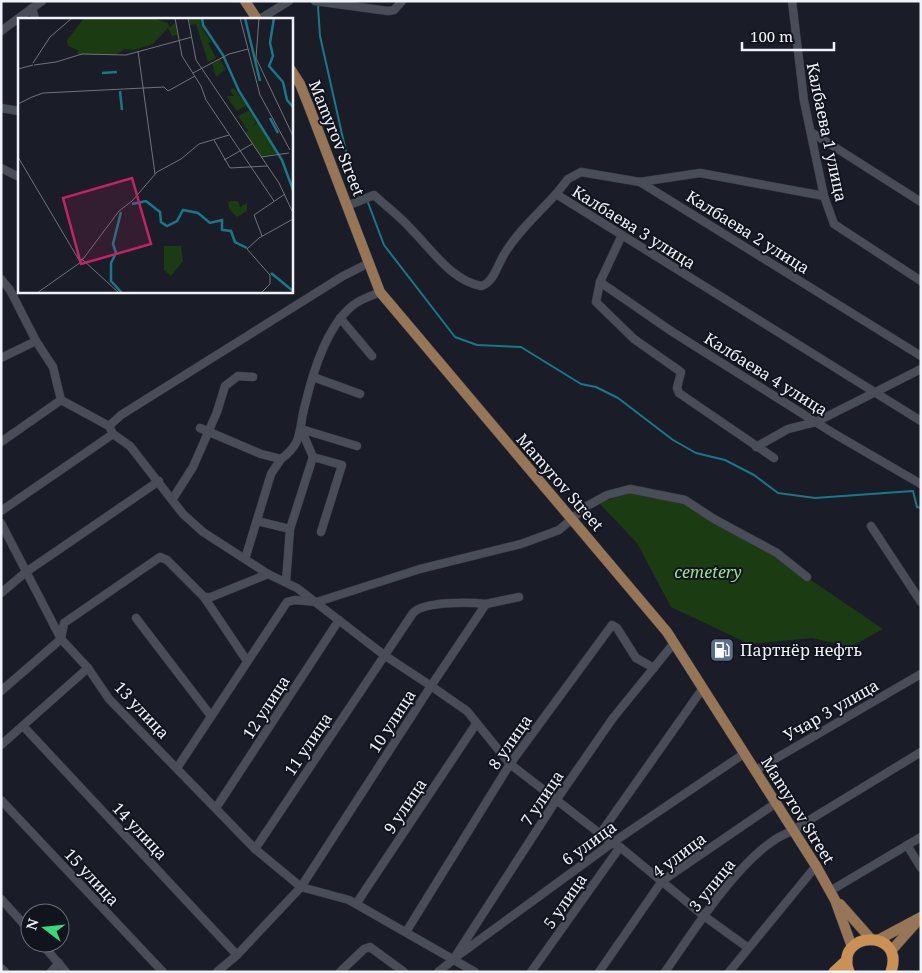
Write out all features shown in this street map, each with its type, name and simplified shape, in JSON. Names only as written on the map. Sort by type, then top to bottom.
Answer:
[{"type":"highway","points":[[834,972],[847,960],[852,947],[858,943],[875,940],[890,951],[893,958],[891,972]]},
{"type":"highway","points":[[847,960],[849,972]]},
{"type":"main road","points":[[245,1],[257,18]]},
{"type":"main road","name":"Mamyrov Street","points":[[292,72],[300,84],[380,292],[486,420],[573,519],[674,643],[794,830],[833,895]]},
{"type":"main road","points":[[833,895],[875,940],[921,918]]},
{"type":"main road","points":[[833,895],[852,947]]},
{"type":"main road","points":[[890,951],[921,918]]},
{"type":"street","points":[[19,18],[42,1]]},
{"type":"street","points":[[260,18],[289,1]]},
{"type":"street","points":[[315,1],[360,5],[388,11],[394,10],[402,1]]},
{"type":"street","name":"Калбаева 1 улица","points":[[792,1],[800,71],[824,196],[834,224],[921,281]]},
{"type":"street","points":[[32,8],[35,18]]},
{"type":"street","points":[[1,31],[18,18]]},
{"type":"street","points":[[1,108],[18,111]]},
{"type":"street","points":[[812,132],[921,202]]},
{"type":"street","points":[[1,168],[17,176]]},
{"type":"street","name":"Калбаева 2 улица","points":[[556,194],[568,179],[581,172],[640,182],[921,356]]},
{"type":"street","points":[[640,182],[700,173],[824,196]]},
{"type":"street","name":"Калбаева 3 улица","points":[[347,206],[374,195],[412,229],[436,256],[464,282],[481,286],[490,281],[506,251],[522,230],[556,194],[921,421]]},
{"type":"street","points":[[622,235],[600,282],[596,302],[634,339],[681,372],[677,388],[679,393],[774,458]]},
{"type":"street","points":[[109,426],[121,415],[343,276],[369,263]]},
{"type":"street","points":[[1,279],[10,290],[36,341],[53,368],[61,400],[109,426],[113,434],[1,511]]},
{"type":"street","name":"Калбаева 4 улица","points":[[600,282],[641,312],[816,422],[921,484]]},
{"type":"street","points":[[1,293],[10,290]]},
{"type":"street","points":[[245,559],[271,474],[281,459],[294,449],[301,429],[304,406],[325,346],[340,318],[354,304],[380,292]]},
{"type":"street","points":[[340,318],[372,356]]},
{"type":"street","points":[[1,358],[36,341]]},
{"type":"street","points":[[756,447],[788,429],[816,422],[921,369]]},
{"type":"street","points":[[172,500],[192,467],[208,433],[225,386],[238,376],[253,377]]},
{"type":"street","points":[[313,377],[360,394]]},
{"type":"street","points":[[1,442],[61,400]]},
{"type":"street","points":[[200,428],[208,433],[262,454],[281,459]]},
{"type":"street","points":[[301,429],[357,446]]},
{"type":"street","points":[[286,582],[290,529],[313,457],[301,429]]},
{"type":"street","name":"10 улица","points":[[113,434],[130,446],[183,514],[202,532],[268,574],[286,582],[317,602],[384,655],[430,686],[301,886],[237,955],[217,972]]},
{"type":"street","points":[[313,457],[342,465],[321,532]]},
{"type":"street","points":[[1,593],[26,572],[158,481]]},
{"type":"street","points":[[177,768],[287,602],[295,600],[317,602],[420,569],[521,544],[558,530],[587,506],[607,495],[630,489],[685,500],[714,519],[777,553],[808,577]]},
{"type":"street","points":[[257,521],[290,529]]},
{"type":"street","name":"13 улица","points":[[1,523],[61,639],[88,668],[109,699],[255,849],[301,886]]},
{"type":"street","points":[[871,526],[921,602]]},
{"type":"street","points":[[1,691],[61,639],[64,624],[96,604],[160,557],[167,560],[204,597],[247,661]]},
{"type":"street","points":[[204,597],[210,597],[268,574]]},
{"type":"street","name":"11 улица","points":[[255,849],[416,610],[455,603],[486,604],[519,597]]},
{"type":"street","points":[[486,604],[430,686],[467,711],[510,764],[600,834],[620,847],[704,916],[748,947]]},
{"type":"street","points":[[136,618],[211,716]]},
{"type":"street","name":"12 улица","points":[[216,808],[339,620]]},
{"type":"street","name":"8 улица","points":[[406,932],[510,764],[612,625],[617,628],[636,658],[654,668]]},
{"type":"street","name":"7 улица","points":[[438,972],[453,960],[557,799],[613,718],[674,643]]},
{"type":"street","points":[[1,745],[24,727],[88,668]]},
{"type":"street","name":"Учар 3 улица","points":[[756,770],[921,674]]},
{"type":"street","points":[[600,834],[703,688]]},
{"type":"street","name":"9 улица","points":[[356,904],[476,724]]},
{"type":"street","name":"14 улица","points":[[24,727],[237,955]]},
{"type":"street","name":"3 улица","points":[[665,972],[704,916],[746,865],[772,840],[794,830],[921,752]]},
{"type":"street","name":"6 улица","points":[[453,960],[612,843],[745,753]]},
{"type":"street","name":"15 улица","points":[[1,800],[162,972]]},
{"type":"street","name":"4 улица","points":[[599,972],[662,881],[776,803]]},
{"type":"street","points":[[833,895],[921,837]]},
{"type":"street","points":[[907,846],[921,868]]},
{"type":"street","name":"5 улица","points":[[532,972],[620,847]]},
{"type":"street","points":[[729,972],[816,866]]},
{"type":"street","points":[[301,886],[356,904],[475,972]]},
{"type":"street","points":[[1,899],[20,920]]},
{"type":"street","points":[[340,972],[364,949],[370,947],[404,972]]},
{"type":"street","points":[[50,953],[66,972]]},
{"type":"street","points":[[51,972],[59,963]]},
{"type":"street","points":[[1,968],[5,972]]},
{"type":"green space","name":"cemetery","points":[[631,492],[687,505],[768,551],[883,629],[850,647],[812,638],[749,644],[671,607],[637,543],[599,503]]},
{"type":"waterway","points":[[320,3],[318,7],[320,36],[348,161]]},
{"type":"waterway","points":[[352,173],[361,191]]},
{"type":"waterway","points":[[367,200],[384,245],[455,337],[477,345],[521,347],[581,384],[596,387],[618,398],[673,440],[696,453],[725,460],[754,475],[778,493],[815,498],[913,491],[917,507],[921,508]]},
{"type":"place","name":"Партнёр нефть","points":[[722,650]]}]
